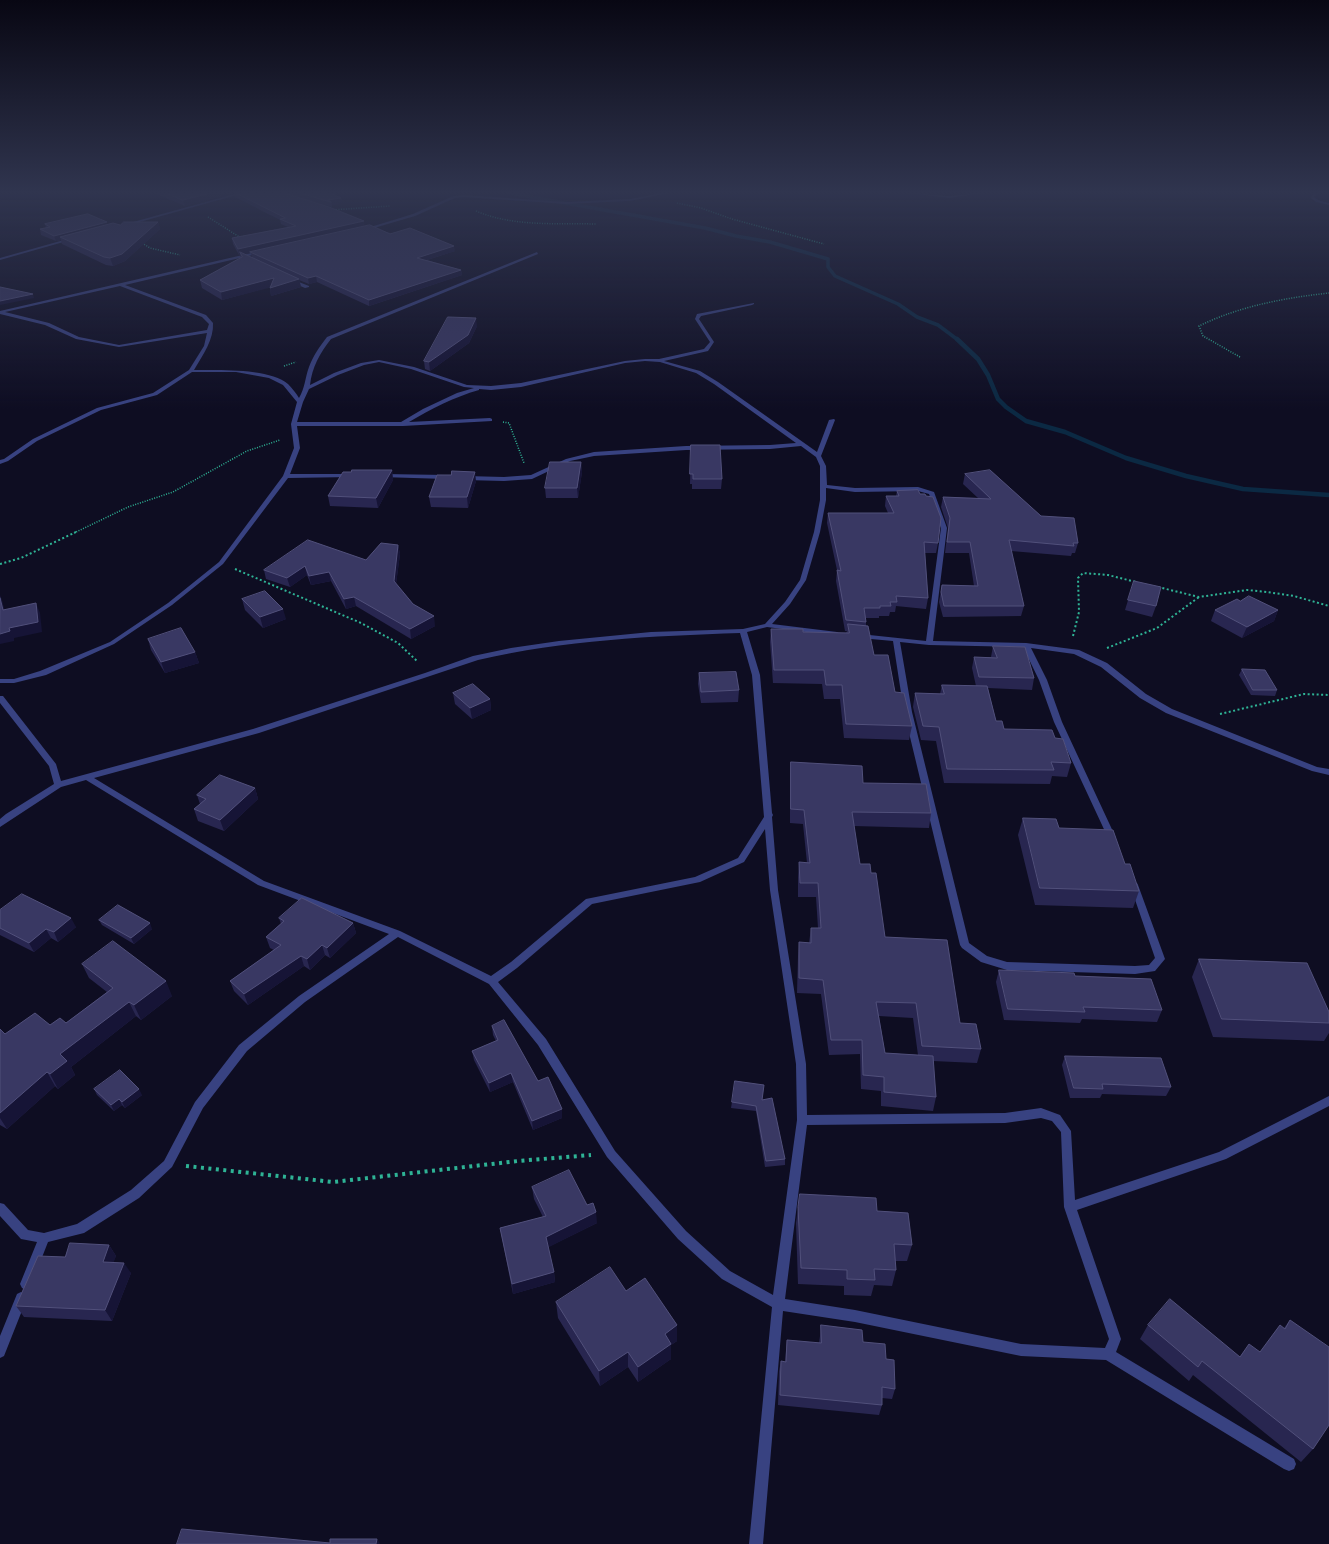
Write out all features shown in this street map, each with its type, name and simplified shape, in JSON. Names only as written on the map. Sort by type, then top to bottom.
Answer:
[{"type":"street","points":[[0,312],[206,265]]},
{"type":"street","points":[[0,681],[14,681],[43,673],[112,643],[170,604],[221,563],[286,476],[297,448],[294,424],[300,402],[307,388],[308,375],[314,357],[329,338],[508,265]]},
{"type":"street","points":[[285,277],[307,287]]},
{"type":"street","points":[[0,462],[35,440],[99,409],[155,394],[191,371],[206,346],[211,324],[204,316],[121,284]]},
{"type":"street","points":[[660,361],[706,350],[712,342],[697,319],[698,315],[752,304]]},
{"type":"street","points":[[0,312],[47,324],[78,338],[119,346],[210,331]]},
{"type":"street","points":[[307,388],[336,374],[363,364],[379,361],[412,368],[451,382],[479,388],[501,388],[521,385],[625,362],[645,360],[660,361],[698,372],[768,419],[818,456],[823,466],[824,500],[817,532],[803,580],[788,603],[767,625]]},
{"type":"street","points":[[191,371],[236,371],[270,377],[285,384],[300,402]]},
{"type":"street","points":[[402,424],[425,410],[453,397],[479,388]]},
{"type":"street","points":[[294,424],[402,424],[490,420]]},
{"type":"street","points":[[818,456],[832,420]]},
{"type":"street","points":[[460,477],[504,479],[532,477],[568,460],[594,454],[686,448],[770,448],[801,444]]},
{"type":"street","points":[[286,476],[354,476]]},
{"type":"street","points":[[377,476],[452,477]]},
{"type":"street","points":[[824,486],[855,490],[918,489],[932,494],[944,528],[929,643]]},
{"type":"street","points":[[0,824],[9,816],[58,785],[256,731],[476,658],[558,642],[651,634],[743,631],[767,625],[929,643],[1026,645],[1068,649],[1104,665],[1156,704],[1190,721],[1315,769],[1329,772]]},
{"type":"street","points":[[743,631],[756,675],[769,815],[774,890],[801,1064],[802,1120],[778,1304],[756,1544]]},
{"type":"street","points":[[896,640],[908,712],[965,945],[984,959],[1007,966],[1135,970],[1152,968],[1160,959],[1132,880]]},
{"type":"street","points":[[1026,645],[1043,680],[1058,722],[1115,844]]},
{"type":"street","points":[[0,698],[53,766],[58,785]]},
{"type":"street","points":[[87,777],[261,883],[397,933],[492,981],[542,1042],[611,1154],[682,1235],[726,1275],[778,1304],[855,1316],[1021,1350],[1108,1354],[1289,1464]]},
{"type":"street","points":[[492,981],[514,965],[589,901],[697,880],[741,860],[769,815]]},
{"type":"street","points":[[0,1208],[25,1235],[44,1238],[80,1229],[135,1194],[168,1164],[199,1106],[243,1048],[302,999],[397,933]]},
{"type":"street","points":[[1070,1207],[1222,1156],[1329,1101]]},
{"type":"street","points":[[802,1120],[1005,1118],[1041,1113],[1056,1118],[1066,1131],[1070,1207],[1115,1339],[1108,1354]]},
{"type":"street","points":[[0,1352],[44,1238]]},
{"type":"path","points":[[1240,357],[1202,336],[1200,326],[1218,316],[1287,298],[1329,293]]},
{"type":"path","points":[[490,420],[509,422],[521,458],[532,477]]},
{"type":"path","points":[[0,564],[21,558],[128,507],[173,492],[247,451],[280,440],[294,424]]},
{"type":"path","points":[[221,563],[361,623],[398,643],[413,656],[428,675]]},
{"type":"path","points":[[1068,649],[1072,641],[1079,612],[1078,578],[1083,573],[1108,575],[1138,582]]},
{"type":"path","points":[[1153,586],[1199,597],[1247,590],[1261,591],[1294,596],[1329,606]]},
{"type":"path","points":[[1076,652],[1110,648],[1157,628],[1199,597]]},
{"type":"path","points":[[1190,721],[1304,694],[1329,695]]},
{"type":"path","points":[[168,1164],[333,1182],[518,1161],[611,1154]]},
{"type":"building","points":[[227,265],[269,265],[299,279],[270,288],[274,278],[221,292],[200,280]]},
{"type":"building","points":[[279,265],[443,265],[461,270],[369,300],[316,276],[308,278]]},
{"type":"building","points":[[0,287],[33,294],[0,301]]},
{"type":"building","points":[[448,317],[476,318],[468,335],[429,362],[424,361]]},
{"type":"building","points":[[691,445],[720,445],[722,479],[693,479],[693,474],[690,474]]},
{"type":"building","points":[[550,462],[581,462],[577,488],[545,488]]},
{"type":"building","points":[[352,470],[392,470],[376,498],[328,496],[343,472],[351,472]]},
{"type":"building","points":[[990,470],[1041,516],[1074,518],[1078,543],[1073,543],[1074,546],[1009,540],[1024,606],[944,606],[941,592],[942,585],[978,586],[970,542],[947,542],[950,518],[943,497],[991,499],[965,474]]},
{"type":"building","points":[[452,471],[475,472],[467,497],[429,497],[437,475],[451,475]]},
{"type":"building","points":[[918,490],[920,494],[933,497],[941,518],[938,543],[924,542],[928,598],[896,596],[897,602],[890,602],[891,606],[864,608],[866,622],[846,620],[837,570],[841,571],[828,513],[894,513],[886,496],[899,496],[897,491]]},
{"type":"building","points":[[308,540],[366,560],[381,543],[398,545],[394,581],[413,604],[434,616],[410,629],[354,597],[344,599],[329,572],[309,576],[305,566],[287,578],[264,570]]},
{"type":"building","points":[[1134,581],[1161,587],[1156,606],[1128,600]]},
{"type":"building","points":[[265,591],[283,609],[260,617],[242,599]]},
{"type":"building","points":[[1249,596],[1278,610],[1247,627],[1215,610],[1237,599],[1240,601]]},
{"type":"building","points":[[0,598],[3,610],[36,603],[38,622],[9,628],[10,631],[0,634]]},
{"type":"building","points":[[848,624],[868,626],[874,655],[888,655],[895,692],[904,693],[912,726],[846,724],[842,685],[826,685],[824,670],[774,670],[771,629],[803,629],[803,632],[849,633]]},
{"type":"building","points":[[181,628],[195,652],[161,662],[148,639]]},
{"type":"building","points":[[993,646],[1025,647],[1034,678],[979,677],[974,657],[997,658]]},
{"type":"building","points":[[1242,669],[1265,670],[1277,690],[1253,690]]},
{"type":"building","points":[[736,672],[739,690],[701,692],[699,673]]},
{"type":"building","points":[[473,684],[490,699],[470,708],[453,693]]},
{"type":"building","points":[[942,685],[987,686],[996,721],[1002,721],[1004,729],[1052,730],[1055,738],[1063,739],[1071,763],[1051,762],[1054,770],[947,769],[939,727],[923,726],[915,693],[944,694]]},
{"type":"building","points":[[791,762],[862,766],[863,783],[926,784],[931,813],[852,812],[860,864],[870,864],[871,873],[876,873],[885,937],[947,940],[960,1023],[976,1024],[981,1049],[922,1046],[916,1003],[876,1002],[885,1053],[933,1056],[936,1097],[884,1092],[884,1077],[863,1075],[862,1040],[831,1040],[823,980],[799,978],[799,942],[811,943],[811,928],[821,928],[818,883],[800,883],[799,862],[810,863],[804,810],[791,809]]},
{"type":"building","points":[[220,775],[255,788],[220,820],[194,809],[206,799],[197,795]]},
{"type":"building","points":[[1023,818],[1056,819],[1059,828],[1113,830],[1125,864],[1130,864],[1139,891],[1040,888]]},
{"type":"building","points":[[22,894],[71,918],[54,932],[46,929],[29,943],[0,928],[0,910]]},
{"type":"building","points":[[302,898],[353,923],[327,948],[322,945],[307,959],[301,956],[244,994],[230,981],[281,945],[266,937],[284,921],[279,918]]},
{"type":"building","points":[[118,905],[150,923],[131,938],[99,920]]},
{"type":"building","points":[[113,941],[166,981],[134,1005],[129,1002],[60,1054],[67,1061],[50,1074],[47,1072],[0,1113],[0,1029],[5,1034],[35,1013],[50,1025],[60,1018],[66,1023],[113,988],[82,964]]},
{"type":"building","points":[[1199,959],[1307,963],[1329,1012],[1329,1023],[1222,1019]]},
{"type":"building","points":[[999,970],[1074,973],[1075,976],[1151,979],[1162,1010],[1083,1007],[1085,1012],[1008,1009]]},
{"type":"building","points":[[504,1020],[538,1081],[548,1077],[562,1109],[532,1121],[511,1073],[489,1083],[472,1051],[498,1040],[492,1026]]},
{"type":"building","points":[[1065,1056],[1161,1058],[1171,1087],[1102,1084],[1103,1089],[1074,1088]]},
{"type":"building","points":[[120,1070],[139,1089],[122,1102],[119,1099],[111,1105],[94,1089]]},
{"type":"building","points":[[735,1081],[764,1085],[762,1100],[772,1098],[785,1159],[766,1161],[756,1106],[732,1102]]},
{"type":"building","points":[[569,1170],[587,1205],[593,1203],[596,1212],[546,1237],[554,1272],[512,1284],[500,1228],[546,1216],[532,1187]]},
{"type":"building","points":[[800,1194],[876,1198],[877,1211],[908,1213],[912,1245],[894,1244],[896,1270],[874,1269],[875,1280],[847,1279],[847,1270],[801,1268],[798,1207]]},
{"type":"building","points":[[70,1243],[109,1245],[103,1262],[124,1263],[105,1310],[16,1306],[38,1256],[65,1257]]},
{"type":"building","points":[[610,1267],[626,1291],[645,1278],[677,1325],[665,1334],[671,1344],[638,1367],[628,1352],[599,1371],[556,1302]]},
{"type":"building","points":[[1170,1299],[1240,1357],[1249,1344],[1260,1352],[1280,1325],[1285,1329],[1290,1320],[1329,1347],[1329,1425],[1313,1449],[1202,1361],[1198,1367],[1148,1325]]},
{"type":"building","points":[[821,1325],[862,1330],[863,1342],[885,1344],[886,1359],[894,1360],[895,1389],[882,1387],[882,1405],[780,1395],[781,1361],[786,1362],[787,1340],[821,1343]]},
{"type":"building","points":[[182,1529],[330,1543],[330,1539],[377,1539],[376,1544],[177,1544]]},
{"type":"waterway","points":[[828,265],[835,276],[898,304],[917,317],[938,325],[958,340]]},
{"type":"waterway","points":[[957,339],[978,359],[988,375],[998,399],[1006,407],[1026,421],[1065,432],[1126,458],[1186,476],[1243,489],[1329,495]]}]
